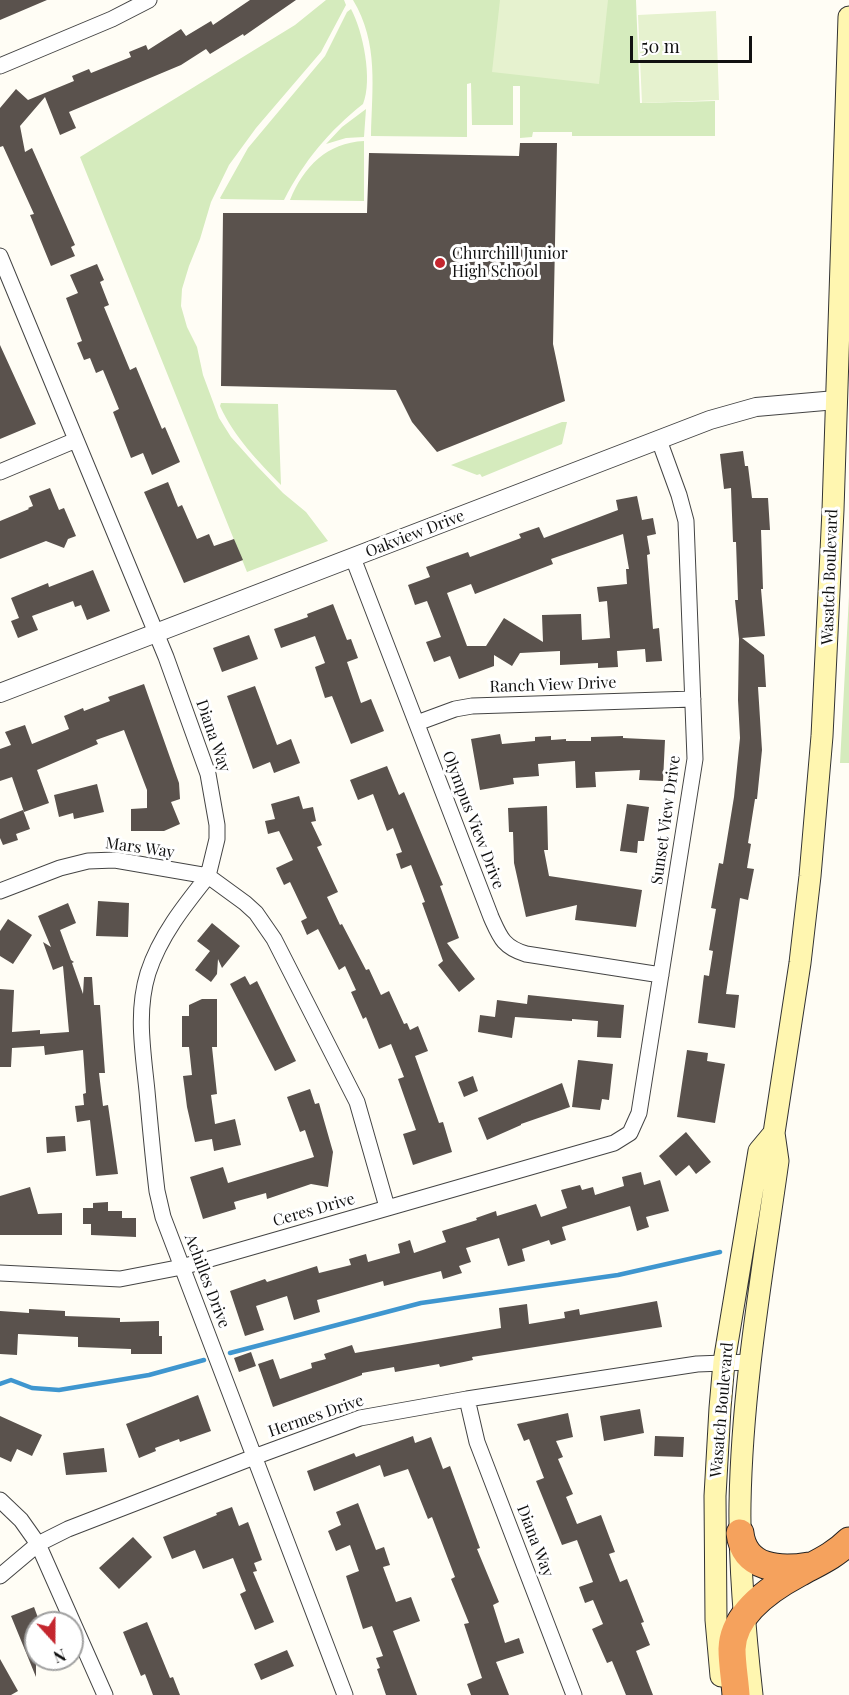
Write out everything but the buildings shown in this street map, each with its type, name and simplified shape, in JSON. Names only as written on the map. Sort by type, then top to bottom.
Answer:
[{"type":"highway","points":[[740,1533],[749,1556],[762,1564],[788,1568],[810,1566],[821,1562]]},
{"type":"highway","points":[[736,1695],[732,1648],[738,1625],[760,1599],[779,1585],[836,1553],[849,1541]]},
{"type":"main road","name":"Wasatch Boulevard","points":[[752,1695],[745,1616],[740,1502],[750,1362],[778,1161],[774,1133],[800,963],[819,783],[828,644],[849,17]]},
{"type":"main road","name":"Wasatch Boulevard","points":[[724,1695],[716,1620],[715,1508],[724,1362],[759,1151],[774,1133]]},
{"type":"street","points":[[0,66],[112,19],[149,0]]},
{"type":"street","name":"Diana Way","points":[[0,256],[156,633],[208,774],[213,795],[217,839],[207,876]]},
{"type":"street","name":"Oakview Drive","points":[[0,693],[742,410],[770,405],[836,400]]},
{"type":"street","points":[[0,472],[76,440]]},
{"type":"street","name":"Sunset View Drive","points":[[630,1133],[639,1113],[695,759],[686,521],[659,440]]},
{"type":"street","name":"Olympus View Drive","points":[[353,558],[491,917],[508,947],[526,954],[661,975]]},
{"type":"street","name":"Ranch View Drive","points":[[417,723],[455,709],[472,706],[693,699]]},
{"type":"street","name":"Mars Way","points":[[0,891],[72,864],[105,860],[126,861],[207,876]]},
{"type":"street","points":[[207,876],[256,913],[274,939],[352,1091],[387,1208]]},
{"type":"street","name":"Achilles Drive","points":[[207,876],[180,911],[158,948],[144,987],[140,1029],[157,1191],[160,1208],[182,1267],[345,1695]]},
{"type":"street","name":"Ceres Drive","points":[[0,1273],[120,1279],[182,1267],[615,1143],[630,1133]]},
{"type":"street","name":"Hermes Drive","points":[[0,1576],[38,1544],[68,1529],[254,1456],[360,1418],[467,1399],[697,1364],[750,1362]]},
{"type":"street","name":"Diana Way","points":[[467,1399],[477,1442],[574,1695]]},
{"type":"street","points":[[0,1500],[21,1520],[38,1544],[105,1695]]},
{"type":"green space","points":[[326,0],[344,0],[346,5],[321,52],[256,128],[229,165],[211,202],[182,289],[181,306],[187,327],[197,347],[203,375],[219,418],[231,437],[283,493],[306,512],[328,541],[247,572],[80,157],[295,25]]},
{"type":"green space","points":[[353,0],[636,0],[640,103],[715,101],[715,136],[572,136],[572,132],[533,132],[532,137],[520,138],[520,86],[513,86],[513,125],[472,125],[471,83],[467,84],[467,137],[371,136],[373,83],[370,49],[367,33]]},
{"type":"green space","points":[[500,0],[608,0],[599,84],[492,72]]},
{"type":"green space","points":[[351,9],[363,42],[367,69],[366,94],[363,104],[318,148],[300,172],[284,200],[221,199],[248,148],[325,56],[347,12]]},
{"type":"green space","points":[[716,11],[719,100],[642,103],[638,15]]},
{"type":"green space","points":[[366,109],[364,137],[346,138],[326,144],[342,127]]},
{"type":"green space","points":[[364,141],[364,201],[290,200],[302,177],[318,158],[339,146]]},
{"type":"green space","points":[[221,403],[278,404],[281,485],[239,438],[220,406]]},
{"type":"green space","points":[[567,422],[562,444],[482,477],[480,474],[477,475],[451,465]]},
{"type":"green space","points":[[849,596],[849,763],[840,763]]},
{"type":"waterway","points":[[230,1353],[421,1303],[618,1275],[720,1252]]},
{"type":"waterway","points":[[0,1384],[11,1380],[32,1388],[59,1390],[149,1375],[204,1360]]},
{"type":"place","name":"Churchill Junior High School","points":[[440,263]]}]
